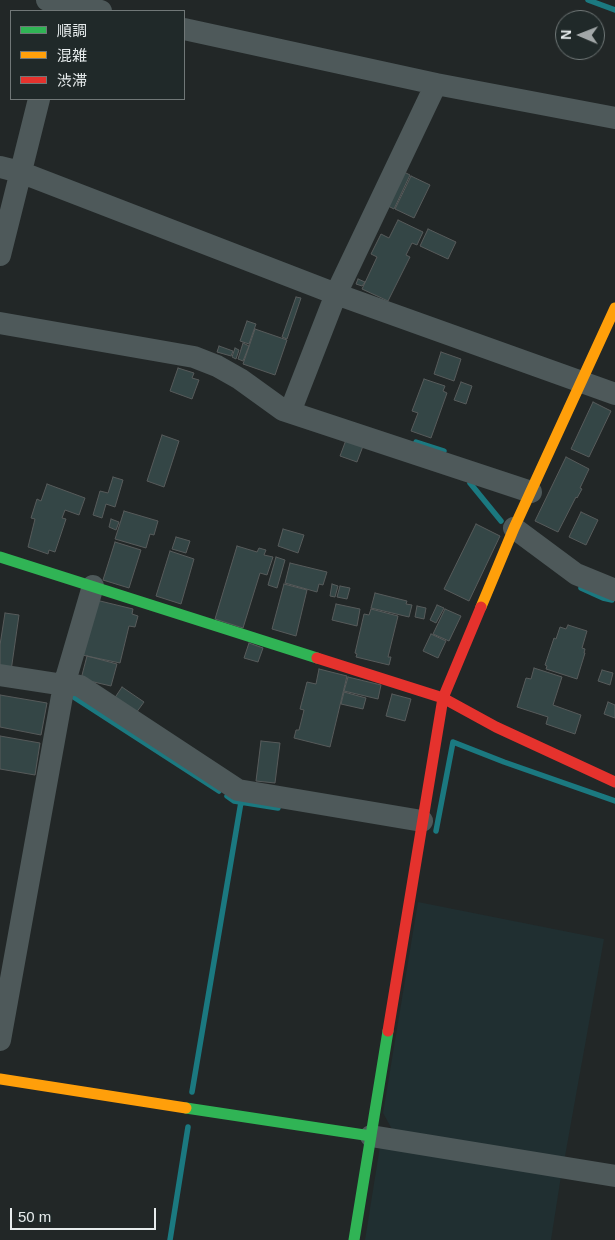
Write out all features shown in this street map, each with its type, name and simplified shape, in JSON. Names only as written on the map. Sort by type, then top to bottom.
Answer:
[{"type":"street","points":[[58,5],[94,10]]},
{"type":"street","points":[[185,29],[436,84],[615,118]]},
{"type":"street","points":[[290,412],[336,294],[436,84]]},
{"type":"street","points":[[0,256],[10,170],[39,100]]},
{"type":"street","points":[[10,170],[336,294],[615,394]]},
{"type":"street","points":[[354,1240],[443,698],[514,528],[615,308]]},
{"type":"street","points":[[0,323],[194,357],[240,378],[283,410],[531,492]]},
{"type":"street","points":[[514,528],[576,574],[615,590]]},
{"type":"street","points":[[0,557],[443,698],[496,727],[615,782]]},
{"type":"street","points":[[0,1040],[64,684],[92,586]]},
{"type":"street","points":[[0,675],[80,686],[238,790],[422,821]]},
{"type":"street","points":[[0,1079],[615,1176]]},
{"type":"shaded area","points":[[418,902],[604,939],[564,1162],[393,1131],[383,1113]]},
{"type":"shaded area","points":[[380,1146],[561,1176],[551,1240],[365,1240]]},
{"type":"building","points":[[404,172],[410,175],[394,209],[388,206]]},
{"type":"building","points":[[411,176],[430,185],[414,218],[395,209]]},
{"type":"building","points":[[398,220],[423,232],[417,245],[412,243],[406,255],[410,257],[388,301],[362,289],[377,257],[371,254],[381,234],[389,238]]},
{"type":"building","points":[[428,229],[456,242],[448,259],[420,246]]},
{"type":"building","points":[[358,279],[365,282],[362,286],[356,284]]},
{"type":"building","points":[[296,297],[301,298],[287,339],[282,337]]},
{"type":"building","points":[[247,321],[256,324],[249,344],[240,341]]},
{"type":"building","points":[[255,329],[287,340],[275,375],[243,364]]},
{"type":"building","points":[[243,343],[249,346],[243,361],[238,359]]},
{"type":"building","points":[[219,346],[233,351],[231,356],[217,352]]},
{"type":"building","points":[[235,348],[239,350],[236,359],[232,357]]},
{"type":"building","points":[[441,352],[461,359],[454,381],[434,374]]},
{"type":"building","points":[[178,368],[194,373],[192,378],[199,380],[192,399],[170,391]]},
{"type":"building","points":[[424,379],[445,386],[443,391],[447,393],[431,438],[411,431],[418,413],[412,411]]},
{"type":"building","points":[[461,382],[472,386],[466,404],[454,400]]},
{"type":"building","points":[[593,402],[611,411],[589,457],[571,449]]},
{"type":"building","points":[[162,435],[179,441],[164,487],[147,481]]},
{"type":"building","points":[[346,440],[363,446],[357,462],[340,456]]},
{"type":"building","points":[[566,457],[589,469],[580,488],[582,489],[558,532],[535,521]]},
{"type":"building","points":[[113,477],[123,480],[115,507],[106,504],[102,518],[93,515],[100,491],[108,493]]},
{"type":"building","points":[[47,484],[85,498],[79,515],[65,510],[62,518],[66,519],[55,552],[49,550],[48,554],[28,547],[35,519],[31,518],[37,499],[41,501]]},
{"type":"building","points":[[124,511],[158,521],[154,535],[150,534],[146,548],[115,539]]},
{"type":"building","points":[[581,512],[598,520],[586,545],[569,537]]},
{"type":"building","points":[[111,519],[119,522],[116,530],[109,527]]},
{"type":"building","points":[[476,524],[500,536],[469,601],[444,589]]},
{"type":"building","points":[[283,529],[304,535],[298,553],[278,546]]},
{"type":"building","points":[[176,537],[190,541],[186,553],[172,549]]},
{"type":"building","points":[[115,542],[141,550],[129,588],[103,580]]},
{"type":"building","points":[[237,546],[257,552],[259,548],[266,550],[264,555],[273,557],[267,575],[260,573],[243,628],[215,619]]},
{"type":"building","points":[[170,551],[194,559],[181,604],[156,596]]},
{"type":"building","points":[[276,557],[285,560],[277,588],[268,585]]},
{"type":"building","points":[[290,563],[327,572],[323,585],[319,584],[317,592],[285,583]]},
{"type":"building","points":[[284,584],[307,590],[296,636],[272,629]]},
{"type":"building","points":[[332,584],[338,586],[335,597],[330,596]]},
{"type":"building","points":[[340,586],[350,588],[347,599],[337,597]]},
{"type":"building","points":[[375,593],[407,601],[406,604],[412,605],[409,617],[371,608]]},
{"type":"building","points":[[96,600],[133,609],[132,614],[138,616],[135,627],[129,626],[120,663],[82,655]]},
{"type":"building","points":[[336,604],[360,609],[357,626],[332,620]]},
{"type":"building","points":[[437,605],[444,608],[436,623],[430,620]]},
{"type":"building","points":[[417,606],[426,608],[424,619],[415,617]]},
{"type":"building","points":[[371,609],[398,616],[388,657],[391,657],[389,665],[356,657],[357,654],[355,653],[364,614],[369,615]]},
{"type":"building","points":[[445,609],[461,616],[449,641],[433,634]]},
{"type":"building","points":[[5,613],[19,615],[11,671],[0,669],[0,645]]},
{"type":"building","points":[[568,625],[587,631],[582,648],[585,649],[585,653],[577,679],[546,669],[547,666],[545,665],[554,638],[556,639],[560,627],[566,629]]},
{"type":"building","points":[[431,634],[446,641],[438,658],[423,651]]},
{"type":"building","points":[[249,643],[263,648],[258,662],[244,658]]},
{"type":"building","points":[[87,656],[117,664],[111,686],[81,679]]},
{"type":"building","points":[[534,668],[562,677],[553,705],[581,715],[575,734],[546,724],[548,717],[517,707],[526,678],[531,679]]},
{"type":"building","points":[[319,669],[347,676],[330,747],[294,738],[296,730],[299,730],[304,710],[300,709],[307,682],[316,684]]},
{"type":"building","points":[[602,670],[613,673],[610,685],[598,681]]},
{"type":"building","points":[[348,677],[381,685],[378,699],[344,691]]},
{"type":"building","points":[[122,687],[144,702],[136,713],[114,699]]},
{"type":"building","points":[[344,692],[366,698],[363,709],[341,704]]},
{"type":"building","points":[[392,694],[411,699],[405,721],[386,716]]},
{"type":"building","points":[[0,695],[47,703],[41,735],[0,727]]},
{"type":"building","points":[[608,702],[615,705],[615,718],[604,714]]},
{"type":"building","points":[[0,736],[40,743],[35,775],[0,769]]},
{"type":"building","points":[[261,741],[280,743],[275,783],[256,781]]},
{"type":"waterway","points":[[588,0],[615,10]]},
{"type":"waterway","points":[[416,442],[444,451]]},
{"type":"waterway","points":[[470,483],[501,521]]},
{"type":"waterway","points":[[581,588],[612,600]]},
{"type":"waterway","points":[[69,694],[219,791]]},
{"type":"waterway","points":[[436,831],[453,742],[615,801]]},
{"type":"waterway","points":[[227,796],[234,801],[278,808]]},
{"type":"waterway","points":[[192,1092],[241,802]]},
{"type":"waterway","points":[[170,1240],[188,1127]]},
{"type":"traffic: fast","points":[[0,557],[317,658]]},
{"type":"traffic: fast","points":[[354,1240],[388,1031]]},
{"type":"traffic: fast","points":[[186,1108],[371,1136]]},
{"type":"traffic: slow","points":[[481,607],[514,528],[615,308]]},
{"type":"traffic: slow","points":[[0,1079],[186,1108]]},
{"type":"traffic: jam","points":[[388,1031],[443,698],[481,607]]},
{"type":"traffic: jam","points":[[317,658],[443,698],[496,727],[615,782]]}]
